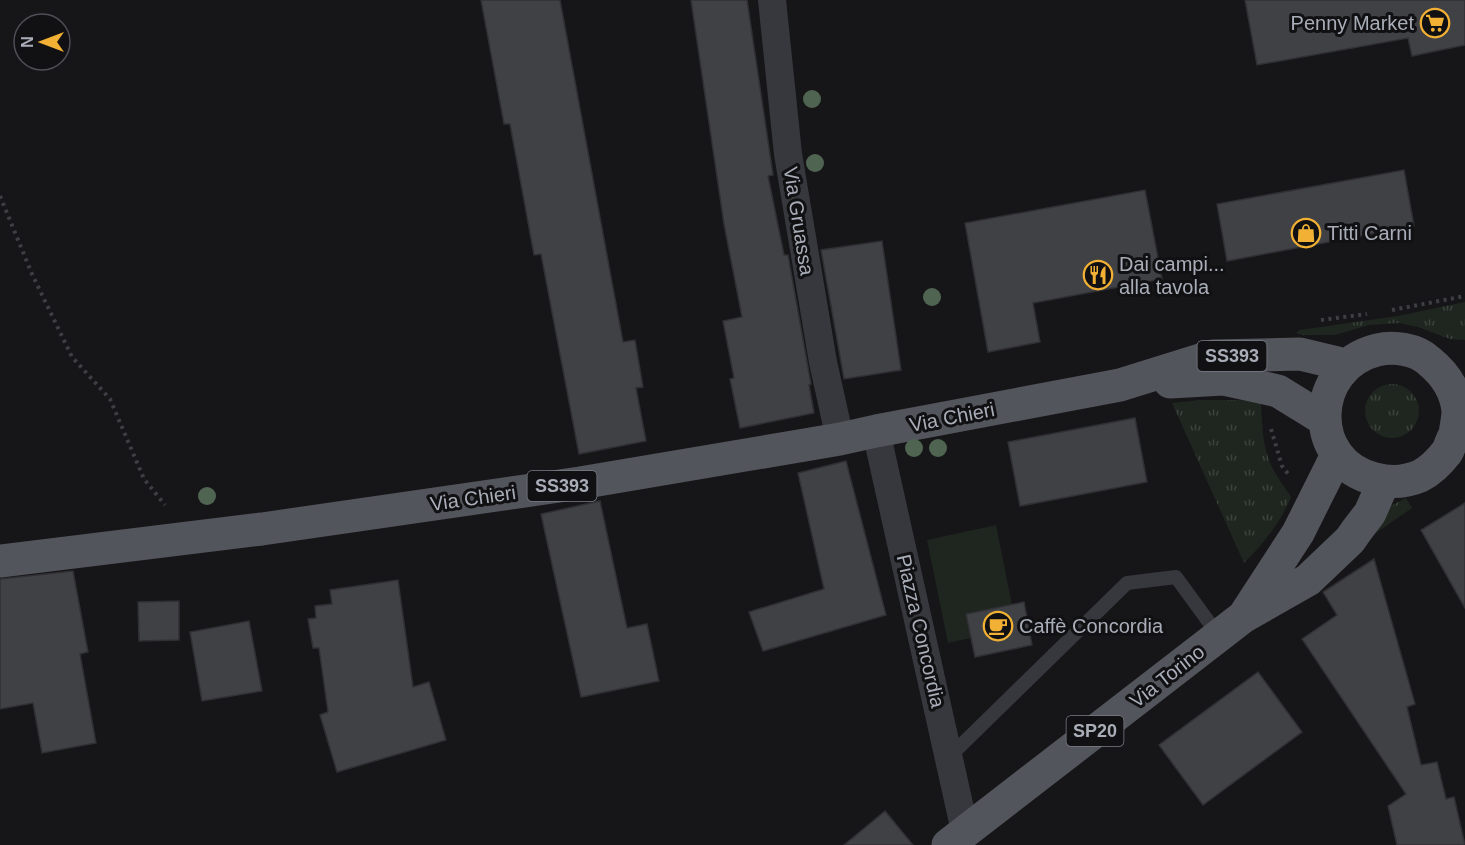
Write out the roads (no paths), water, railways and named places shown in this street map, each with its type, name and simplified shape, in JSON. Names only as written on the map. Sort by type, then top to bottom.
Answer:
[{"type":"main road","points":[[1427,358],[1443,373],[1454,391],[1460,430],[1448,451],[1436,465],[1420,475],[1402,481],[1384,482],[1366,477],[1350,468],[1337,454],[1328,438],[1324,420],[1326,399],[1334,380],[1346,365],[1365,353],[1386,348],[1407,350],[1427,358],[1465,360]]},
{"type":"main road","name":"Via Chieri","points":[[0,561],[262,529],[580,483],[840,439],[1120,385],[1213,356],[1300,354],[1346,365]]},
{"type":"main road","name":"Via Chieri","points":[[1120,385],[1223,379],[1278,391],[1324,420]]},
{"type":"main road","name":"SP20","points":[[1231,627],[1298,533],[1337,454]]},
{"type":"main road","name":"SP20","points":[[1231,627],[1308,580],[1358,530],[1370,513],[1384,482]]},
{"type":"main road","name":"Via Torino","points":[[956,838],[1231,627]]},
{"type":"street","name":"Via Gruassa","points":[[772,0],[788,154],[823,362],[840,439]]},
{"type":"street","name":"Piazza Concordia","points":[[876,431],[949,757],[956,838]]},
{"type":"lane","points":[[949,757],[1127,582],[1176,577],[1231,627]]},
{"type":"place","name":"Penny Market","points":[[1435,23]]},
{"type":"place","name":"Titti Carni","points":[[1306,233]]},
{"type":"place","name":"Dai campi... alla tavola","points":[[1098,275]]},
{"type":"place","name":"Caffè Concordia","points":[[998,626]]}]
